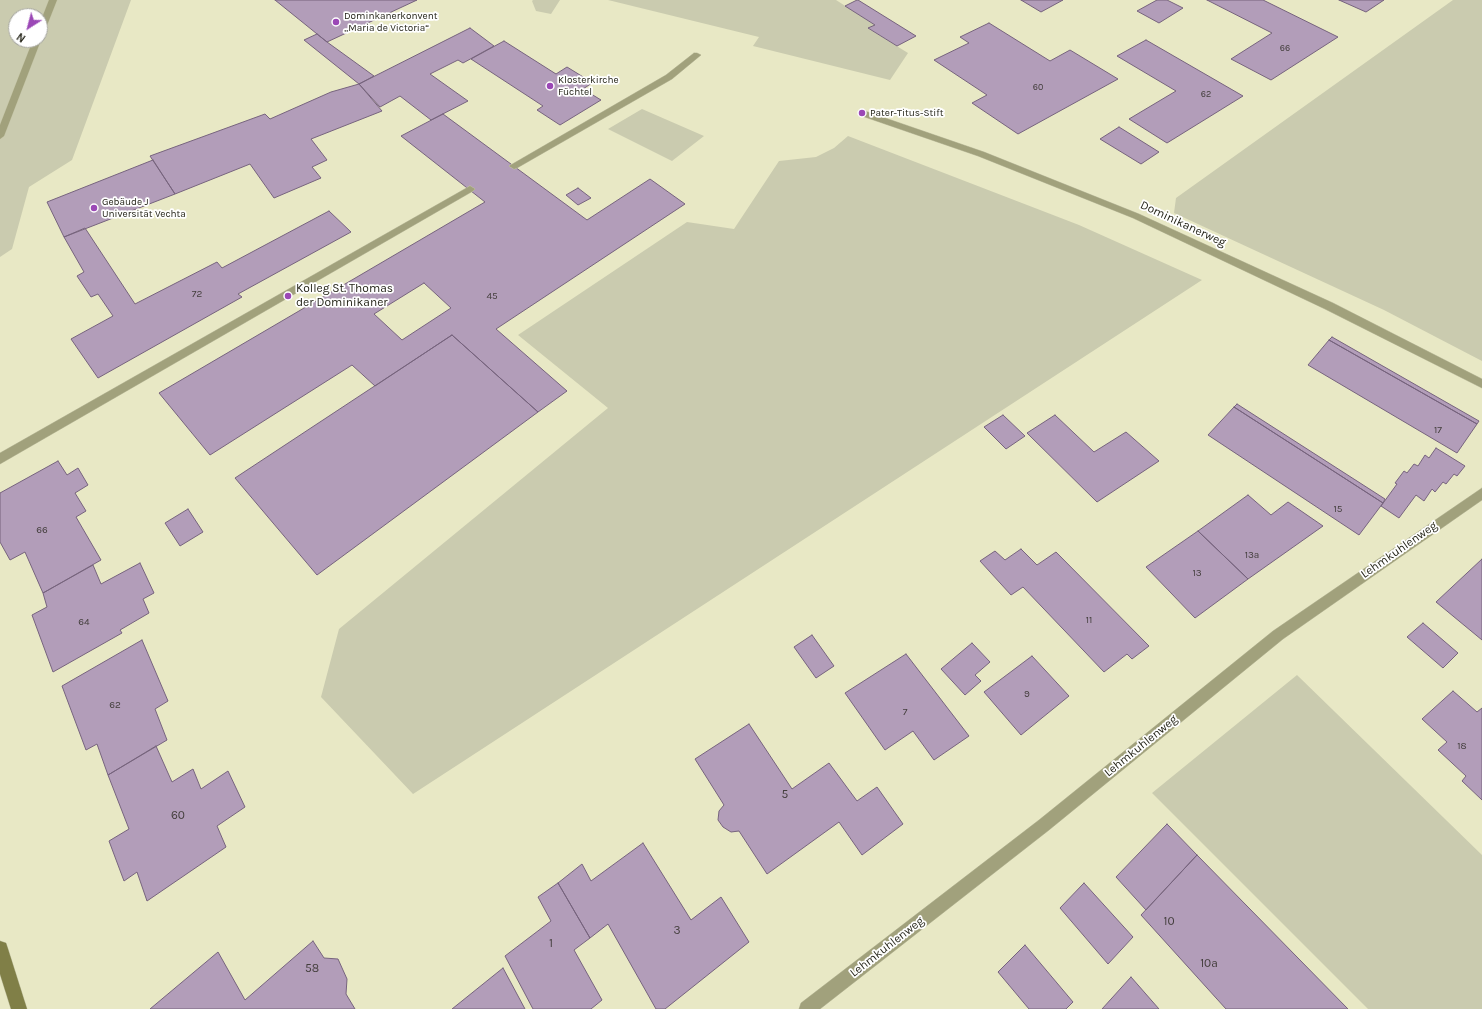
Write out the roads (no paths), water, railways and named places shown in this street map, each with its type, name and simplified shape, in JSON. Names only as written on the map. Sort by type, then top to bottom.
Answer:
[{"type":"street","points":[[48,13],[53,0]]},
{"type":"street","points":[[0,136],[34,48]]},
{"type":"street","points":[[514,166],[669,77],[697,55]]},
{"type":"street","name":"Dominikanerweg","points":[[862,113],[981,154],[1136,216],[1329,306],[1482,384]]},
{"type":"street","points":[[0,459],[470,189]]},
{"type":"street","name":"Lehmkuhlenweg","points":[[808,1009],[1044,825],[1278,635],[1482,493]]},
{"type":"street","points":[[0,949],[18,1008]]},
{"type":"place","name":"Dominkanerkonvent „Maria de Victoria“","points":[[336,22]]},
{"type":"place","name":"Klosterkirche Füchtel","points":[[550,86]]},
{"type":"place","name":"Pater-Titus-Stift","points":[[862,113]]},
{"type":"place","name":"Gebäude J Universität Vechta","points":[[94,208]]},
{"type":"place","name":"Kolleg St. Thomas der Dominikaner","points":[[288,296]]}]
